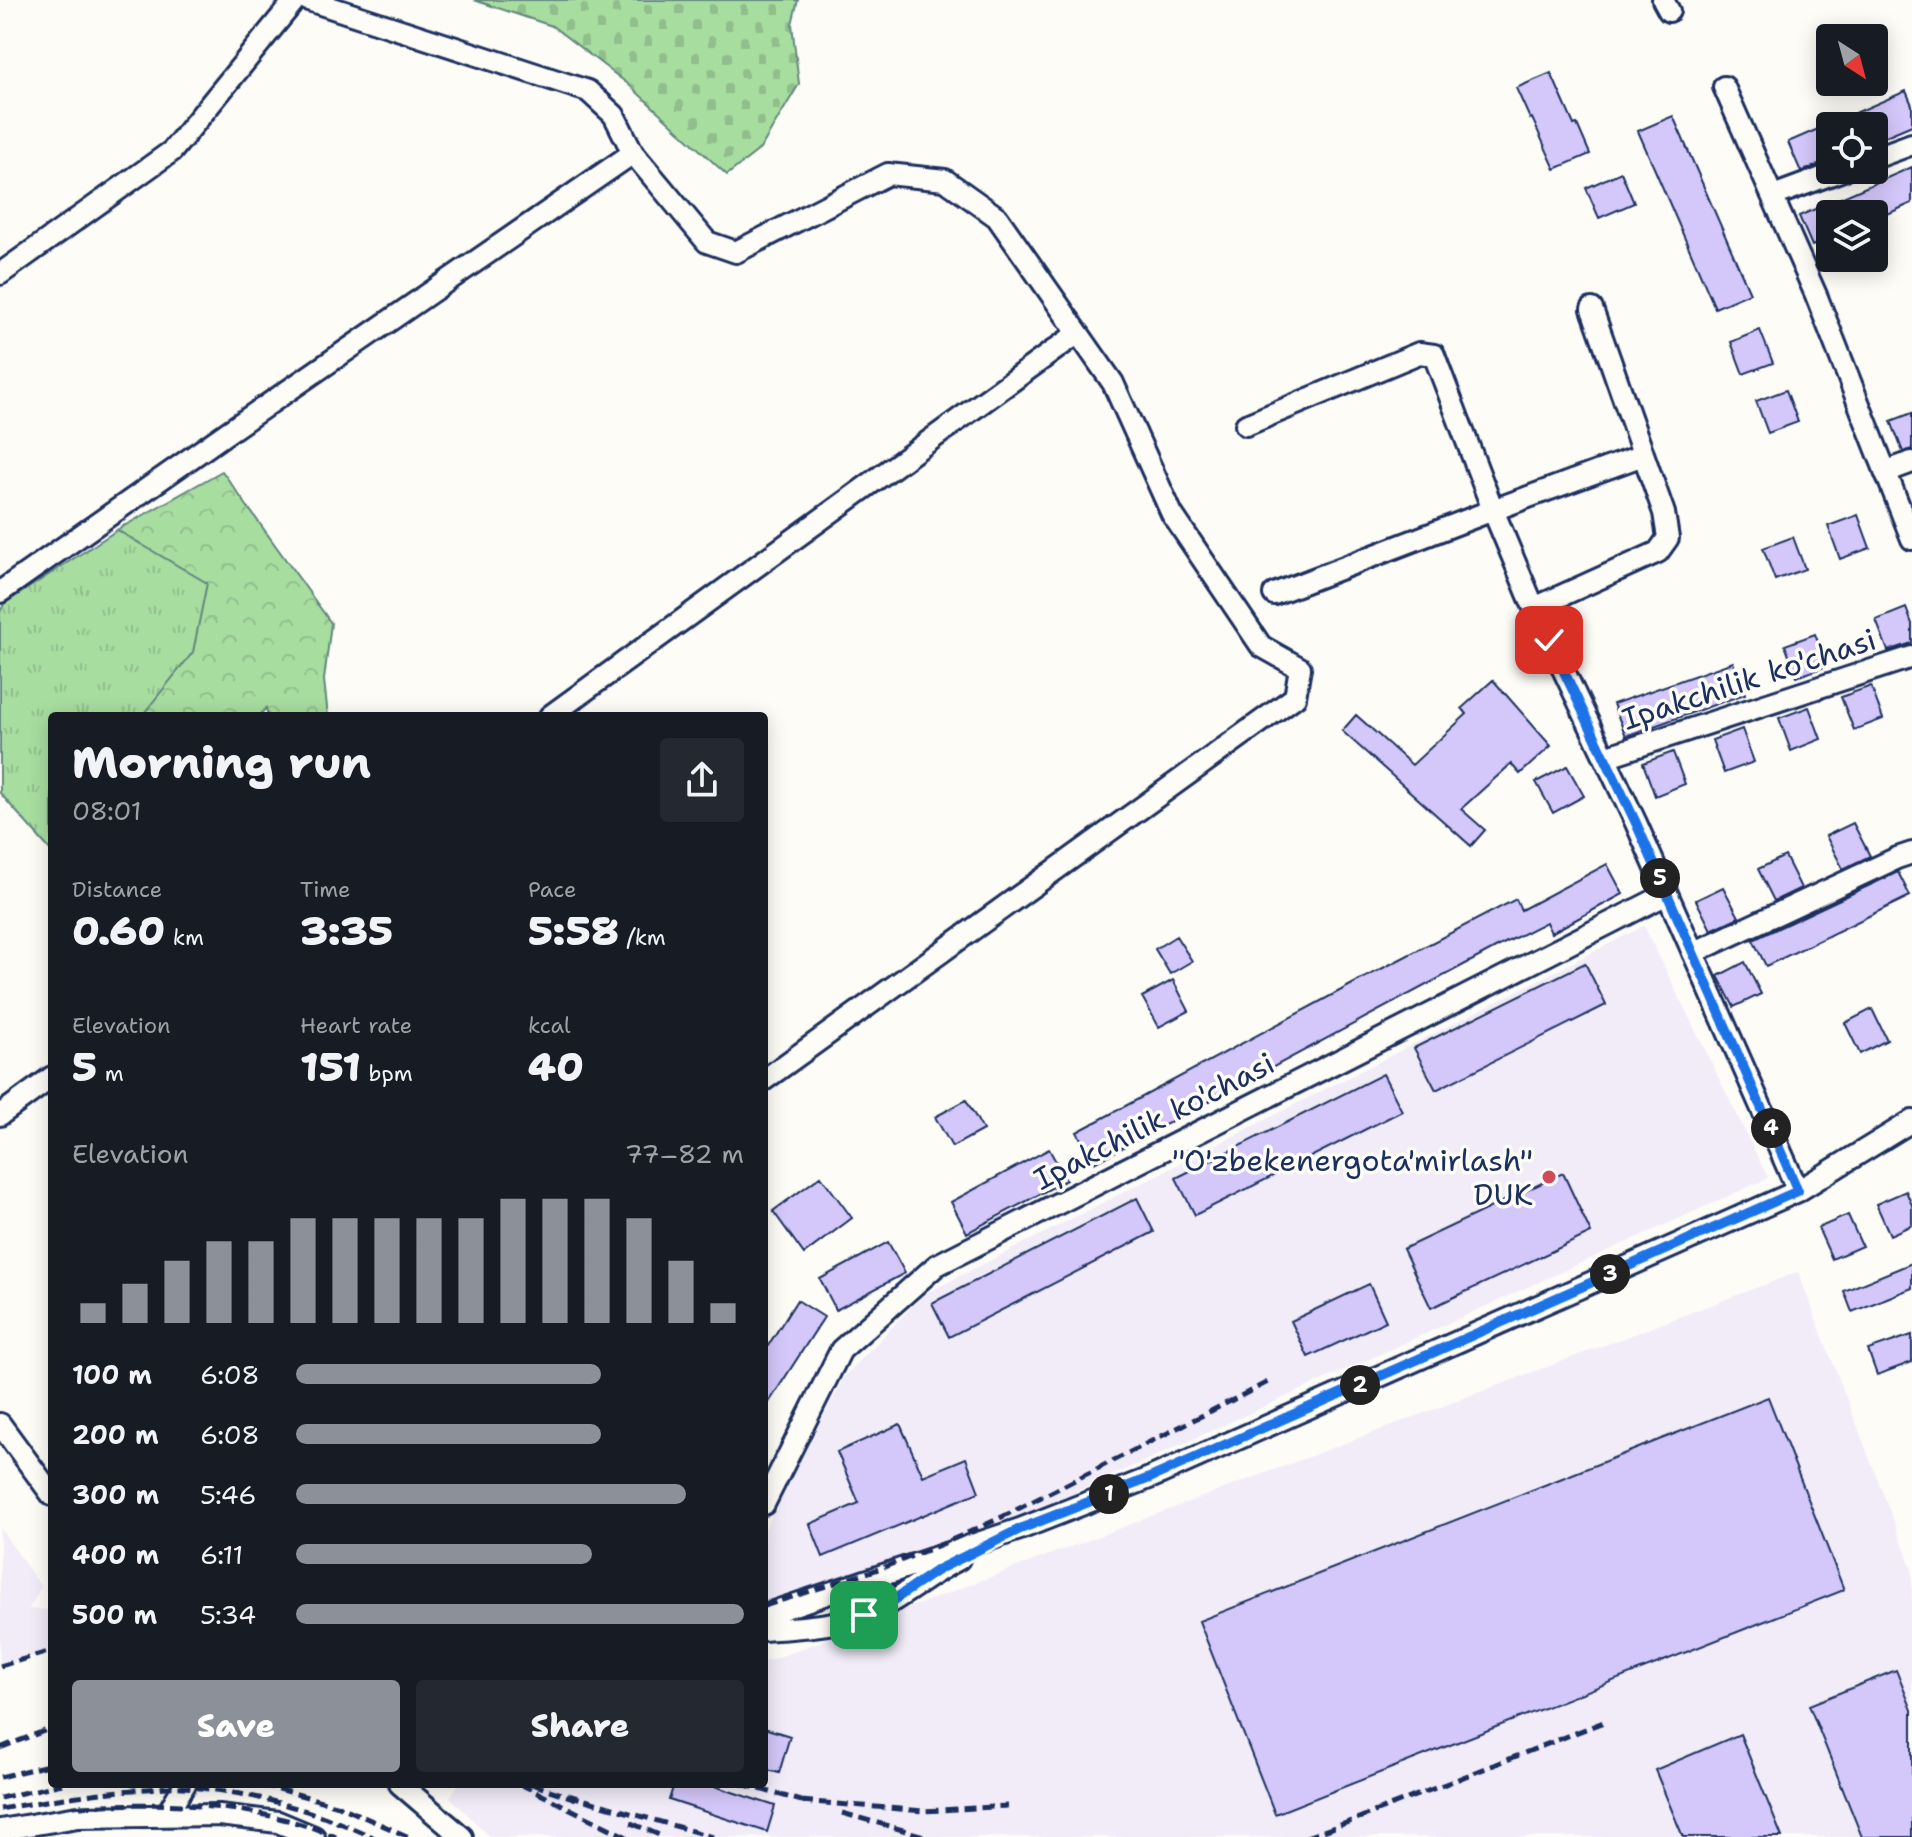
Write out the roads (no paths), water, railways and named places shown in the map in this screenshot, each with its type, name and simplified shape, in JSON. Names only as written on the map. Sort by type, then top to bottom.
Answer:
[{"type":"street","points":[[0,274],[172,151],[295,0]]},
{"type":"street","points":[[308,0],[588,91],[614,115],[633,153],[707,242],[736,252],[888,174],[945,180],[997,217],[1113,383],[1172,514],[1261,646],[1300,668],[1295,697],[768,1077]]},
{"type":"street","points":[[1724,87],[1816,295],[1912,539]]},
{"type":"street","points":[[1888,153],[1912,144]]},
{"type":"street","points":[[0,592],[633,153]]},
{"type":"street","points":[[1773,196],[1816,180]]},
{"type":"street","points":[[1534,608],[1658,552],[1668,538],[1664,513],[1592,309]]},
{"type":"street","points":[[556,712],[1078,333]]},
{"type":"street","name":"Ipakchilik ko'chasi","points":[[1246,425],[1419,353],[1434,355],[1534,608],[1605,757],[1798,1191]]},
{"type":"street","points":[[1274,594],[1643,455]]},
{"type":"street","points":[[1885,472],[1912,462]]},
{"type":"street","name":"Ipakchilik ko'chasi","points":[[1605,757],[1912,657]]},
{"type":"street","points":[[1693,953],[1912,853]]},
{"type":"street","name":"Ipakchilik ko'chasi","points":[[768,1496],[841,1350],[937,1265],[1667,894]]},
{"type":"street","points":[[0,1115],[48,1080]]},
{"type":"street","points":[[768,1614],[1020,1529],[1152,1477],[1798,1191],[1912,1121]]},
{"type":"street","points":[[0,1424],[48,1490]]},
{"type":"street","points":[[768,1630],[821,1625],[864,1615],[892,1601],[939,1569],[1020,1529]]},
{"type":"street","points":[[167,1814],[183,1788]]},
{"type":"street","points":[[405,1788],[462,1837]]},
{"type":"street","points":[[0,1830],[78,1817],[219,1815],[278,1822],[314,1837]]},
{"type":"railway","points":[[768,1605],[882,1568],[947,1542],[1272,1380]]},
{"type":"railway","points":[[0,1666],[48,1652]]},
{"type":"railway","points":[[1306,1837],[1606,1721]]},
{"type":"railway","points":[[0,1748],[48,1730]]},
{"type":"railway","points":[[0,1777],[48,1765]]},
{"type":"railway","points":[[0,1798],[48,1787]]},
{"type":"railway","points":[[0,1809],[91,1794],[154,1788]]},
{"type":"railway","points":[[195,1788],[232,1792],[281,1803],[373,1837]]},
{"type":"railway","points":[[275,1788],[339,1806],[409,1837]]},
{"type":"railway","points":[[528,1788],[627,1837]]},
{"type":"railway","points":[[544,1788],[576,1799]]},
{"type":"railway","points":[[756,1788],[812,1804]]},
{"type":"railway","points":[[568,1795],[713,1837]]},
{"type":"railway","points":[[801,1801],[924,1811],[1008,1806]]},
{"type":"railway","points":[[80,1806],[145,1804],[210,1807],[274,1817],[336,1837]]},
{"type":"railway","points":[[842,1813],[928,1837]]},
{"type":"railway","points":[[631,1823],[664,1837]]},
{"type":"place","name":"\"O'zbekenergota'mirlash\" DUK","points":[[1549,1177]]}]
